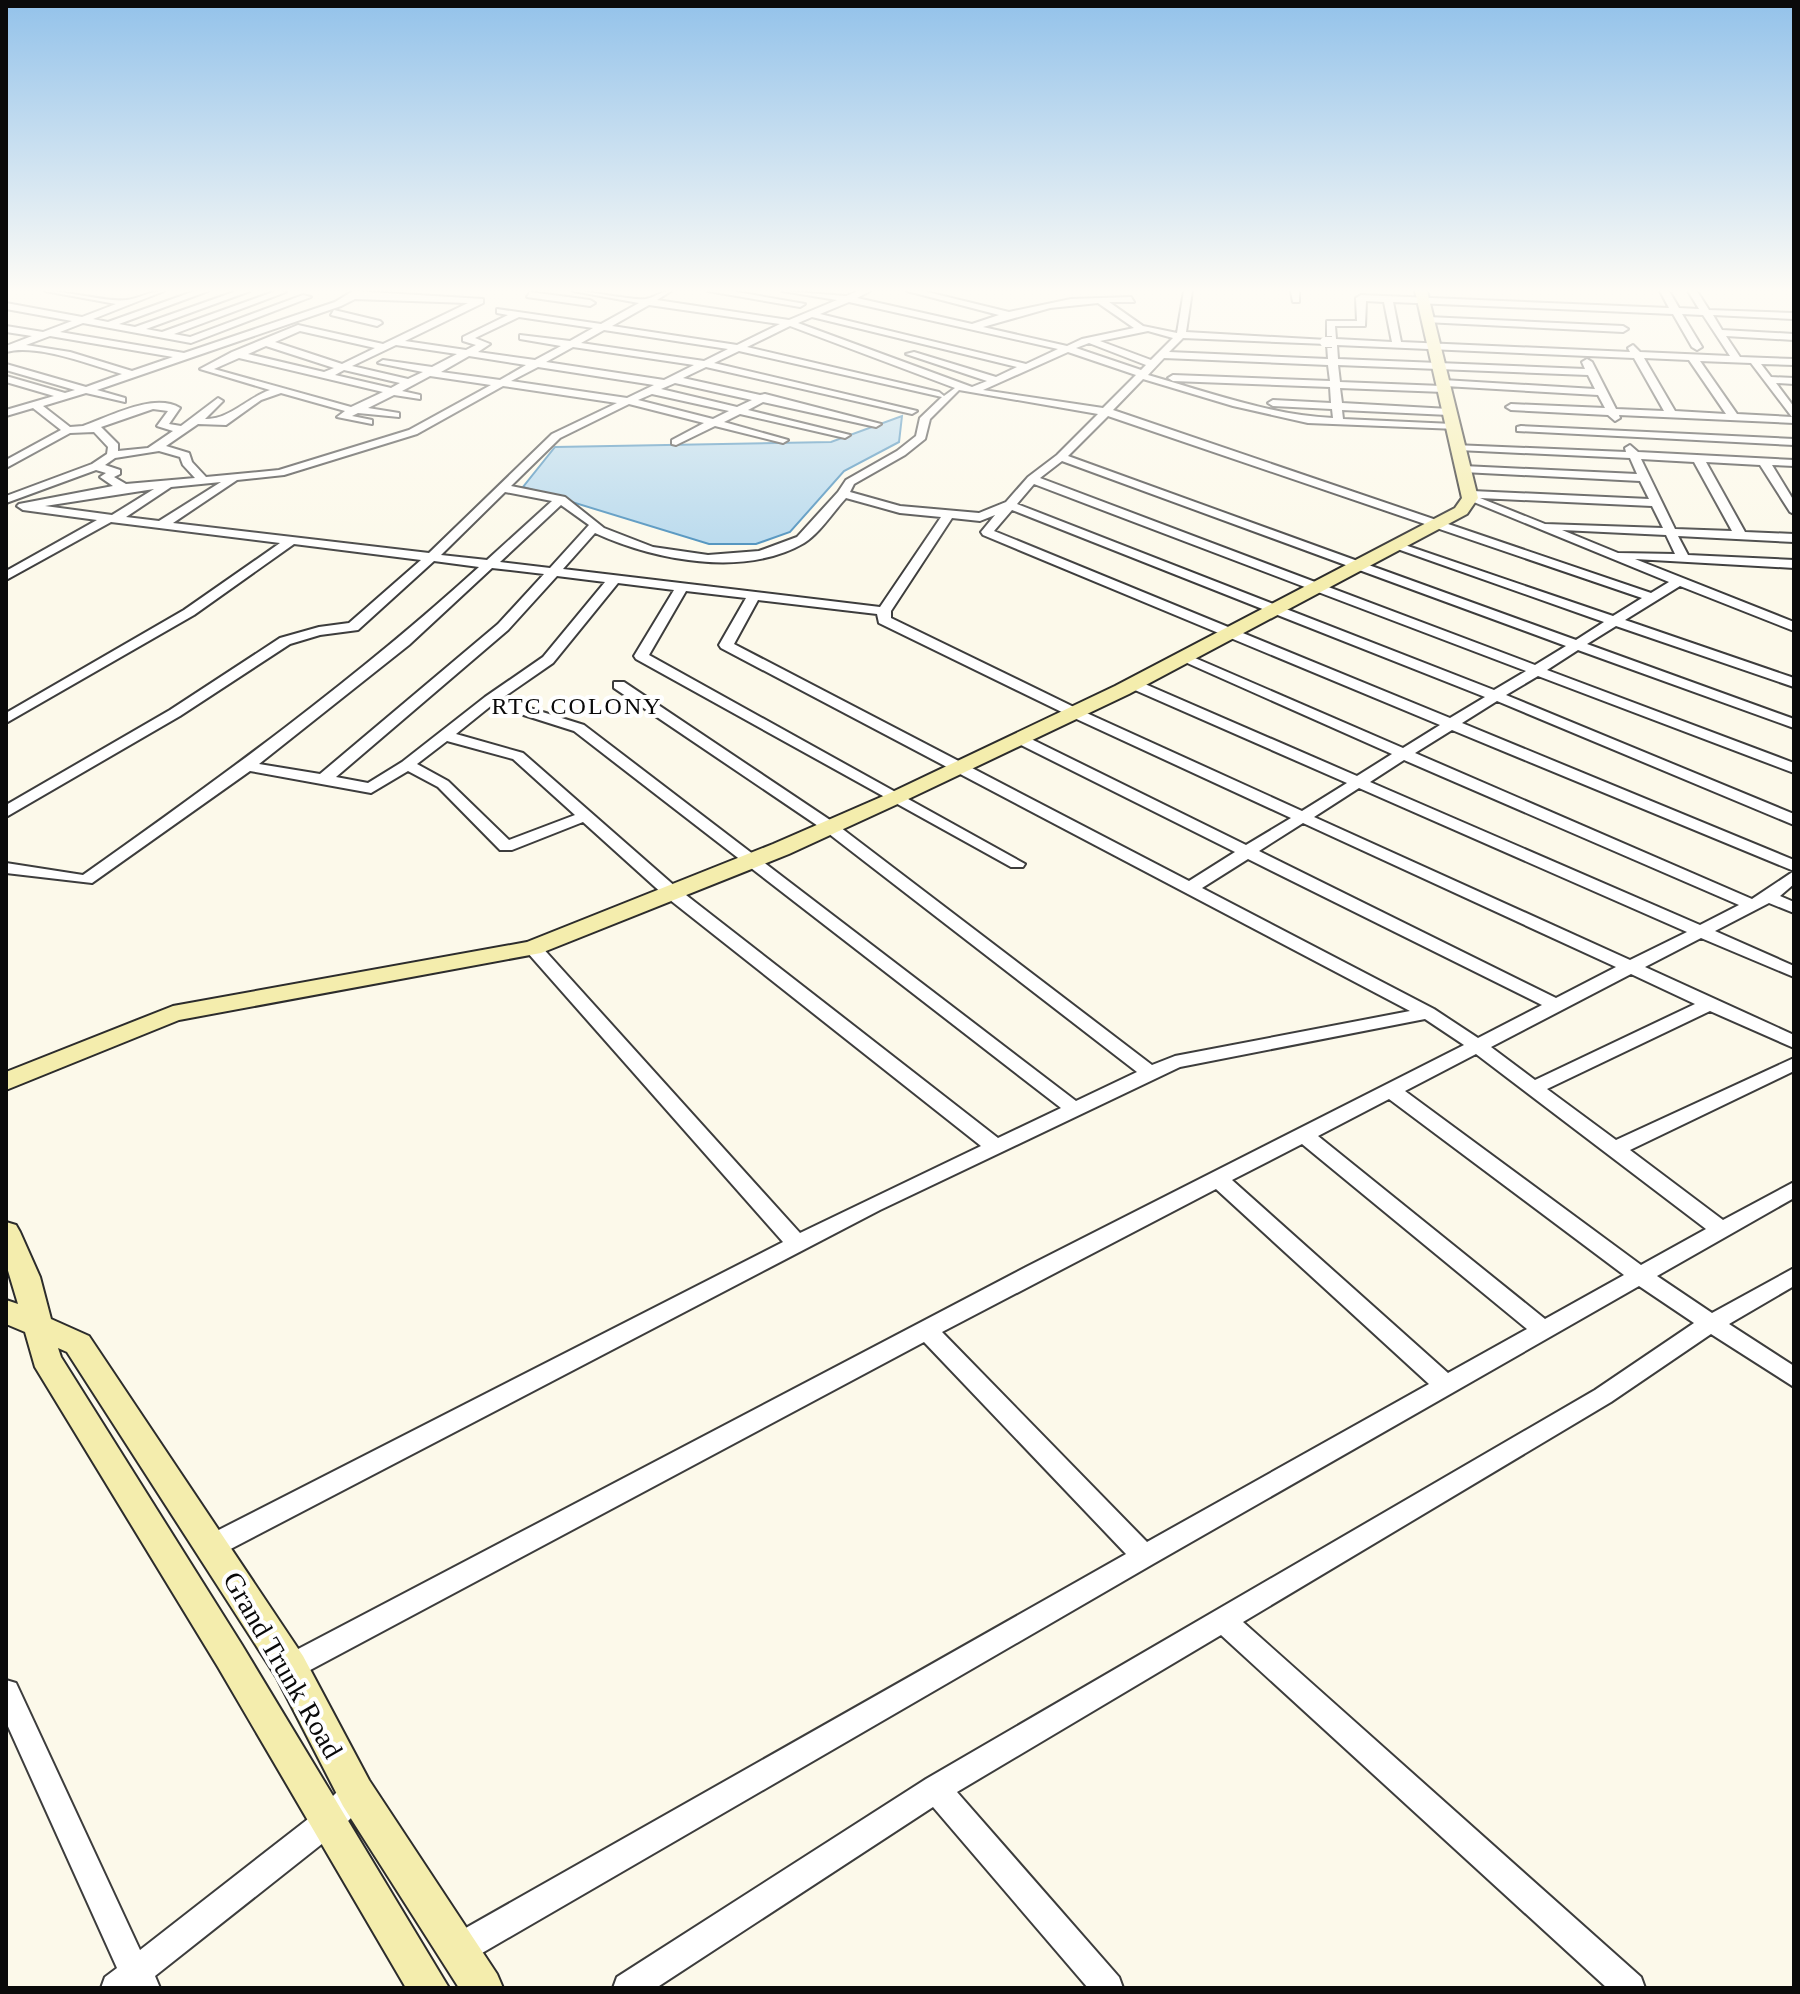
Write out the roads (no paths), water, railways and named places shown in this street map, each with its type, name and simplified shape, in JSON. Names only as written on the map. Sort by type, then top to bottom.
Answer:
[{"type":"street","points":[[25,384],[65,395]]},
{"type":"street","points":[[65,384],[121,400]]},
{"type":"street","points":[[6,413],[103,384]]},
{"type":"street","points":[[264,384],[353,409],[400,412],[368,402]]},
{"type":"street","points":[[196,421],[222,423],[257,398],[303,384]]},
{"type":"street","points":[[361,384],[416,397]]},
{"type":"street","points":[[368,422],[342,417],[407,384]]},
{"type":"street","points":[[420,384],[424,385]]},
{"type":"street","points":[[6,508],[124,488],[234,479],[294,470],[413,432],[500,384]]},
{"type":"street","points":[[517,384],[628,401],[783,440]]},
{"type":"street","points":[[601,384],[647,391],[845,435]]},
{"type":"street","points":[[6,812],[175,713],[285,641],[319,631],[353,627],[433,556],[556,436],[662,384]]},
{"type":"street","points":[[685,384],[876,424]]},
{"type":"street","points":[[785,384],[912,411]]},
{"type":"street","points":[[889,384],[939,395]]},
{"type":"street","points":[[956,384],[1107,412],[1653,598]]},
{"type":"street","points":[[503,488],[561,499],[600,531],[650,550],[708,559],[761,555],[801,540],[850,482],[901,453],[921,437],[925,418],[966,388],[985,384]]},
{"type":"street","points":[[1133,384],[1061,457],[1032,479],[987,532],[1794,866]]},
{"type":"street","points":[[1259,384],[1308,420],[1338,420],[1443,385]]},
{"type":"street","points":[[1334,384],[1338,420]]},
{"type":"street","points":[[1436,384],[1443,385]]},
{"type":"street","points":[[1436,384],[1602,392]]},
{"type":"street","points":[[1436,384],[1454,384]]},
{"type":"street","points":[[1598,384],[1683,558]]},
{"type":"street","points":[[1654,384],[1672,415]]},
{"type":"street","points":[[1714,384],[1734,417]]},
{"type":"street","points":[[1511,407],[1794,417],[1788,399],[1772,384]]},
{"type":"street","points":[[676,442],[789,385]]},
{"type":"street","points":[[6,1082],[173,1014],[533,948],[830,827],[1075,713],[1461,511],[1469,496],[1443,385]]},
{"type":"street","points":[[1502,386],[1530,450]]},
{"type":"street","points":[[6,500],[96,466],[112,455],[151,451],[196,421],[218,401]]},
{"type":"street","points":[[34,404],[68,430]]},
{"type":"street","points":[[83,429],[152,406],[175,408],[162,426],[183,430]]},
{"type":"street","points":[[6,465],[68,430],[97,429],[114,446],[112,455]]},
{"type":"street","points":[[1521,429],[1794,442]]},
{"type":"street","points":[[157,447],[185,455],[187,463],[203,480]]},
{"type":"street","points":[[1458,447],[1794,463]]},
{"type":"street","points":[[1061,457],[1794,724]]},
{"type":"street","points":[[1698,458],[1741,536]]},
{"type":"street","points":[[1764,462],[1794,510]]},
{"type":"street","points":[[96,466],[116,472],[106,477],[124,488]]},
{"type":"street","points":[[1463,469],[1644,478]]},
{"type":"street","points":[[161,525],[234,479]]},
{"type":"street","points":[[1032,479],[1794,768]]},
{"type":"street","points":[[6,576],[170,483]]},
{"type":"street","points":[[843,494],[900,509],[980,517],[1008,505],[1496,696],[1794,820]]},
{"type":"street","points":[[1469,496],[1657,503]]},
{"type":"street","points":[[1469,496],[1605,554],[1794,627]]},
{"type":"street","points":[[6,868],[86,880],[247,766],[404,642],[561,499]]},
{"type":"street","points":[[23,506],[884,611]]},
{"type":"street","points":[[949,514],[884,611],[884,620],[1075,713],[1794,1042]]},
{"type":"street","points":[[323,780],[503,627],[596,525]]},
{"type":"street","points":[[1535,525],[1794,538]]},
{"type":"street","points":[[6,719],[183,617],[245,578],[293,539]]},
{"type":"street","points":[[1395,546],[1794,683]]},
{"type":"street","points":[[1605,554],[1794,564]]},
{"type":"street","points":[[247,766],[371,788],[407,765],[490,700],[548,660],[615,578]]},
{"type":"street","points":[[1188,889],[1677,582]]},
{"type":"street","points":[[683,586],[641,656],[1017,864]]},
{"type":"street","points":[[754,595],[726,645],[1428,1013],[1476,1045],[1722,1230]]},
{"type":"street","points":[[1183,658],[1404,754],[1760,901],[1794,908]]},
{"type":"street","points":[[1133,684],[1794,972]]},
{"type":"street","points":[[619,685],[830,827],[1150,1073]]},
{"type":"street","points":[[490,700],[579,728],[1073,1108]]},
{"type":"street","points":[[444,735],[518,756],[671,892],[995,1146]]},
{"type":"street","points":[[1020,739],[1555,1005]]},
{"type":"street","points":[[407,765],[443,784],[506,847],[586,816]]},
{"type":"street","points":[[290,1667],[926,1330],[1760,901],[1794,876]]},
{"type":"street","points":[[533,948],[797,1244]]},
{"type":"street","points":[[1533,1088],[1709,1004]]},
{"type":"street","points":[[212,1546],[797,1244],[1073,1108],[1175,1062],[1428,1013]]},
{"type":"street","points":[[1615,1149],[1794,1064]]},
{"type":"street","points":[[1390,1090],[1640,1276],[1794,1378]]},
{"type":"street","points":[[1304,1135],[1544,1331]]},
{"type":"street","points":[[1218,1179],[1447,1386]]},
{"type":"street","points":[[459,1949],[1144,1556],[1794,1189]]},
{"type":"street","points":[[6,1232],[26,1277],[43,1343],[429,1988]]},
{"type":"street","points":[[628,1988],[936,1789],[1603,1396],[1710,1324],[1794,1276]]},
{"type":"street","points":[[6,1311],[43,1343]]},
{"type":"street","points":[[926,1330],[1144,1556]]},
{"type":"street","name":"Grand Trunk Road","points":[[43,1343],[78,1344],[290,1667],[356,1793],[483,1988]]},
{"type":"street","points":[[1223,1620],[1630,1988]]},
{"type":"street","points":[[6,1692],[132,1983],[327,1822],[356,1793]]},
{"type":"street","points":[[936,1789],[1108,1988]]},
{"type":"water","points":[[902,416],[899,442],[844,471],[790,532],[756,544],[709,544],[523,487],[555,447],[831,442]]},
{"type":"district","name":"RTC COLONY","points":[[577,706]]}]
